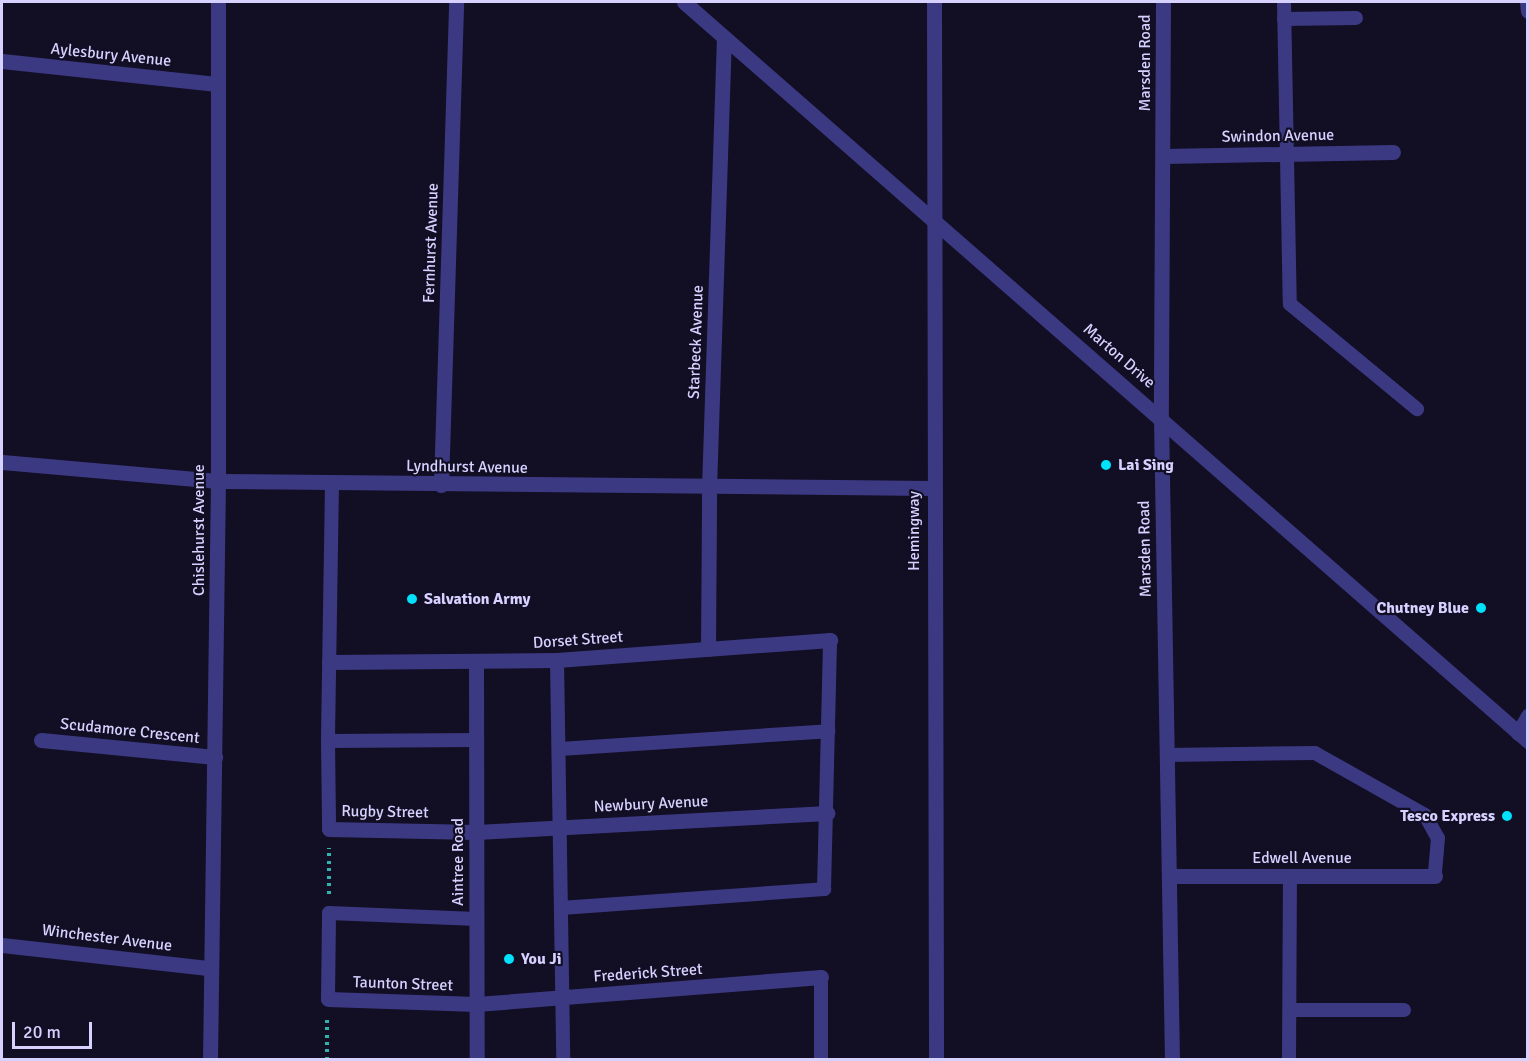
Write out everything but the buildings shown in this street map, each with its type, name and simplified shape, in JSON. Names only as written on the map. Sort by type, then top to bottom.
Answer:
[{"type":"street","name":"Chislehurst Avenue","points":[[210,1059],[208,968],[215,757],[218,481],[218,2]]},
{"type":"street","name":"Fernhurst Avenue","points":[[441,486],[456,2]]},
{"type":"street","name":"Marton Drive","points":[[684,2],[1523,737]]},
{"type":"street","name":"Hemingway","points":[[934,2],[932,488],[936,1059]]},
{"type":"street","name":"Marsden Road","points":[[1163,2],[1161,418],[1172,1059]]},
{"type":"street","points":[[1527,2],[1527,11]]},
{"type":"street","name":"Starbeck Avenue","points":[[708,649],[709,488],[724,37]]},
{"type":"street","name":"Aylesbury Avenue","points":[[2,61],[217,84]]},
{"type":"street","name":"Swindon Avenue","points":[[1163,156],[1393,152]]},
{"type":"street","name":"Lyndhurst Avenue","points":[[2,462],[218,481],[441,486],[932,488]]},
{"type":"street","name":"Dorset Street","points":[[329,662],[476,663],[557,660],[830,640]]},
{"type":"street","name":"Aintree Road","points":[[476,663],[477,1059]]},
{"type":"street","points":[[1523,737],[1527,716]]},
{"type":"street","name":"Scudamore Crescent","points":[[41,740],[215,757]]},
{"type":"street","name":"Newbury Avenue","points":[[476,832],[827,813]]},
{"type":"street","name":"Rugby Street","points":[[329,829],[476,832]]},
{"type":"street","name":"Edwell Avenue","points":[[1170,876],[1435,876]]},
{"type":"street","name":"Winchester Avenue","points":[[2,945],[208,968]]},
{"type":"street","name":"Frederick Street","points":[[477,1004],[821,977]]},
{"type":"street","name":"Taunton Street","points":[[328,999],[477,1004]]},
{"type":"lane","points":[[1284,2],[1290,304],[1417,409]]},
{"type":"lane","points":[[1284,19],[1356,18]]},
{"type":"lane","points":[[329,829],[332,483]]},
{"type":"lane","points":[[561,908],[824,890],[830,640]]},
{"type":"lane","points":[[557,660],[563,1059]]},
{"type":"lane","points":[[560,749],[828,731]]},
{"type":"lane","points":[[328,741],[476,740]]},
{"type":"lane","points":[[1167,755],[1315,753],[1425,815],[1438,838],[1435,876]]},
{"type":"lane","points":[[1289,1059],[1290,876]]},
{"type":"lane","points":[[328,999],[328,913],[477,919]]},
{"type":"lane","points":[[821,977],[821,1059]]},
{"type":"lane","points":[[1290,1010],[1404,1010]]},
{"type":"path","points":[[328,913],[329,829]]},
{"type":"path","points":[[327,1059],[328,999]]},
{"type":"place","name":"Lai Sing","points":[[1106,465]]},
{"type":"place","name":"Salvation Army","points":[[412,599]]},
{"type":"place","name":"Chutney Blue","points":[[1481,608]]},
{"type":"place","name":"Tesco Express","points":[[1507,816]]},
{"type":"place","name":"You Ji","points":[[509,959]]}]
